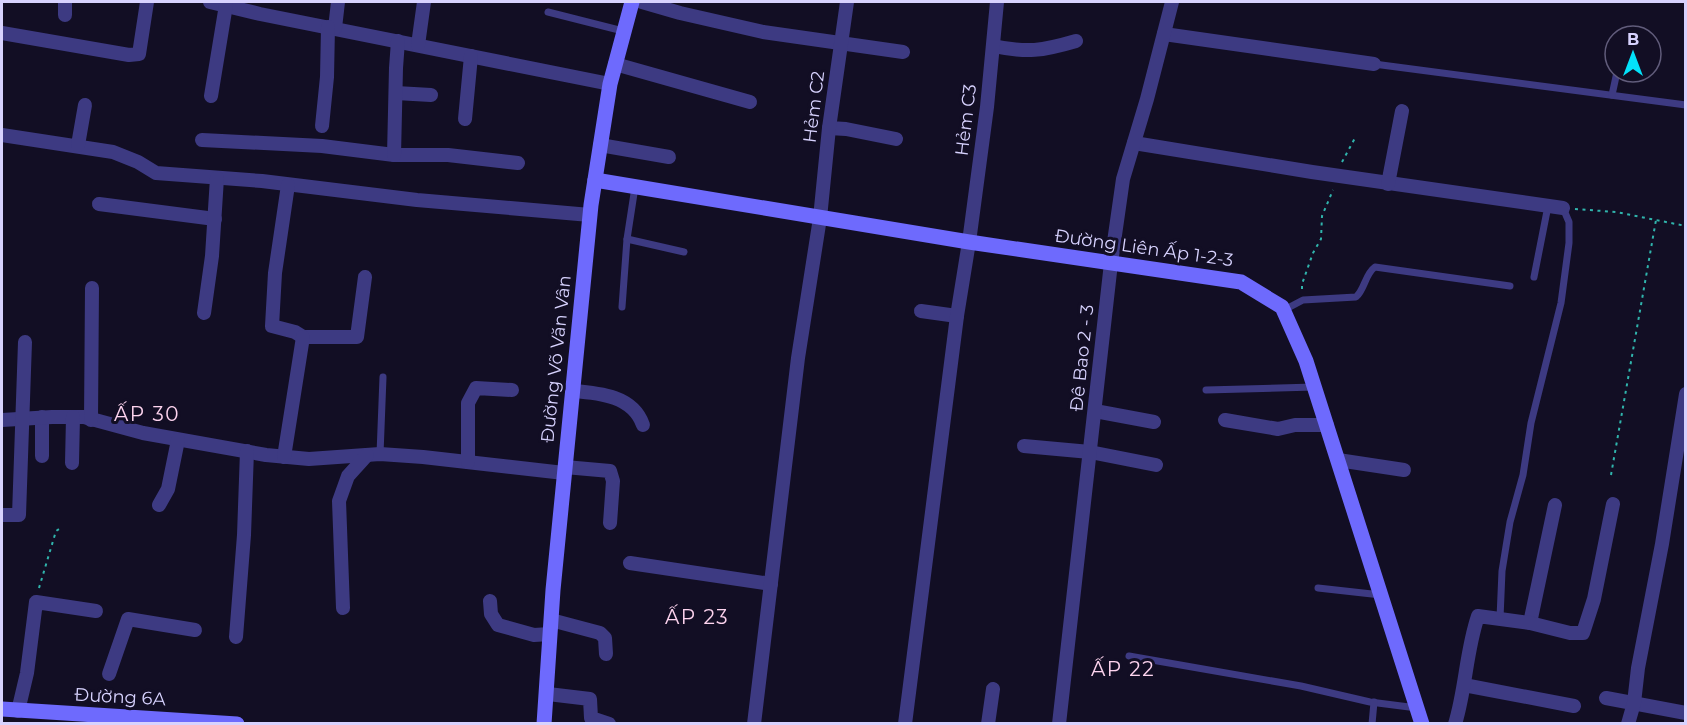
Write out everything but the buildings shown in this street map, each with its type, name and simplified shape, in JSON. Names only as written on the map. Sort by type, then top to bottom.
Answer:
[{"type":"street","points":[[2,33],[129,56],[137,55],[147,2]]},
{"type":"street","points":[[210,2],[261,8],[332,28],[610,84]]},
{"type":"street","points":[[322,126],[332,28],[338,2]]},
{"type":"street","points":[[418,45],[424,2]]},
{"type":"street","name":"Đường Võ Văn Vân","points":[[544,723],[564,470],[590,215],[610,84],[632,2]]},
{"type":"street","points":[[642,2],[763,32],[903,52]]},
{"type":"street","name":"Hẻm C2","points":[[754,723],[798,358],[820,218],[829,128],[847,2]]},
{"type":"street","name":"Hẻm C3","points":[[905,723],[957,316],[987,107],[997,2]]},
{"type":"street","name":"Đê Bao 2 - 3","points":[[1059,723],[1111,263],[1123,179],[1172,2]]},
{"type":"street","points":[[212,96],[226,5]]},
{"type":"street","points":[[1164,34],[1374,64]]},
{"type":"street","points":[[394,155],[398,41]]},
{"type":"street","points":[[993,46],[1036,51],[1076,41]]},
{"type":"street","points":[[465,119],[471,56]]},
{"type":"street","points":[[615,64],[750,102]]},
{"type":"street","points":[[396,93],[431,95]]},
{"type":"street","points":[[78,146],[85,105]]},
{"type":"street","points":[[1388,184],[1402,111]]},
{"type":"street","points":[[829,128],[896,139]]},
{"type":"street","points":[[2,135],[113,152],[138,162],[156,173],[590,215]]},
{"type":"street","points":[[202,140],[311,146],[394,155],[448,155],[518,164]]},
{"type":"street","points":[[1134,143],[1388,184],[1563,208]]},
{"type":"street","points":[[600,145],[669,157]]},
{"type":"street","points":[[204,313],[212,256],[217,178]]},
{"type":"street","name":"Đường Liên Ấp 1-2-3","points":[[595,180],[969,243],[1241,282],[1284,310]]},
{"type":"street","points":[[288,184],[275,273],[272,326],[295,332],[303,337],[357,337],[365,277]]},
{"type":"street","points":[[99,204],[215,219]]},
{"type":"street","points":[[91,420],[92,288]]},
{"type":"street","points":[[1284,310],[1306,361],[1422,723]]},
{"type":"street","points":[[921,311],[957,316]]},
{"type":"street","points":[[284,457],[303,337]]},
{"type":"street","points":[[2,515],[19,515],[25,342]]},
{"type":"street","points":[[468,462],[468,403],[476,388],[512,390]]},
{"type":"street","points":[[573,391],[603,394],[633,406],[643,425]]},
{"type":"street","points":[[1628,723],[1634,703],[1638,668],[1662,544],[1676,445],[1686,394]]},
{"type":"street","points":[[1095,411],[1154,422]]},
{"type":"street","points":[[42,417],[42,456]]},
{"type":"street","points":[[72,463],[73,417]]},
{"type":"street","points":[[2,420],[73,417],[143,434],[284,457],[309,459],[373,454],[564,470],[610,471],[613,481],[610,523]]},
{"type":"street","points":[[1225,420],[1278,429],[1295,425],[1327,425]]},
{"type":"street","points":[[159,505],[168,489],[178,440]]},
{"type":"street","points":[[1024,446],[1090,452],[1156,465]]},
{"type":"street","points":[[236,637],[244,535],[247,451]]},
{"type":"street","points":[[343,608],[339,501],[348,476],[373,454]]},
{"type":"street","points":[[1338,460],[1404,470]]},
{"type":"street","points":[[1455,723],[1462,702],[1471,635],[1478,616],[1530,623],[1570,633],[1583,633],[1594,599],[1612,504]]},
{"type":"street","points":[[1530,623],[1555,505]]},
{"type":"street","points":[[630,563],[771,584]]},
{"type":"street","points":[[490,601],[491,614],[498,625],[534,635],[550,627],[600,633],[605,638],[606,654]]},
{"type":"street","points":[[18,711],[27,673],[36,602],[96,611]]},
{"type":"street","points":[[109,674],[128,619],[195,630]]},
{"type":"street","points":[[1464,685],[1574,706]]},
{"type":"street","points":[[988,723],[993,689]]},
{"type":"street","points":[[548,694],[590,699],[591,721],[609,723]]},
{"type":"street","points":[[1606,698],[1686,713]]},
{"type":"street","name":"Đường 6A","points":[[2,709],[235,723]]},
{"type":"lane","points":[[548,12],[623,31]]},
{"type":"lane","points":[[1374,64],[1686,105]]},
{"type":"lane","points":[[1612,95],[1614,84]]},
{"type":"lane","points":[[622,307],[627,239],[635,187]]},
{"type":"lane","points":[[1534,277],[1548,206]]},
{"type":"lane","points":[[1500,618],[1502,571],[1510,522],[1523,475],[1531,423],[1561,303],[1569,243],[1569,222],[1563,208]]},
{"type":"lane","points":[[627,239],[684,252]]},
{"type":"lane","points":[[1284,310],[1303,300],[1356,297],[1375,267],[1510,286]]},
{"type":"lane","points":[[373,454],[383,377]]},
{"type":"lane","points":[[1206,390],[1314,387]]},
{"type":"lane","points":[[1318,588],[1381,595]]},
{"type":"lane","points":[[1129,656],[1301,686],[1374,702],[1418,708]]},
{"type":"lane","points":[[1372,723],[1374,702]]},
{"type":"path","points":[[1303,300],[1302,284],[1321,239],[1322,216],[1341,166],[1355,138]]},
{"type":"path","points":[[1563,208],[1616,212],[1686,226]]},
{"type":"path","points":[[1611,475],[1656,220]]},
{"type":"path","points":[[36,602],[50,546],[56,531],[62,527]]},
{"type":"district","name":"ẤP 30","points":[[147,414]]},
{"type":"district","name":"ẤP 23","points":[[697,617]]},
{"type":"district","name":"ẤP 22","points":[[1123,669]]}]
